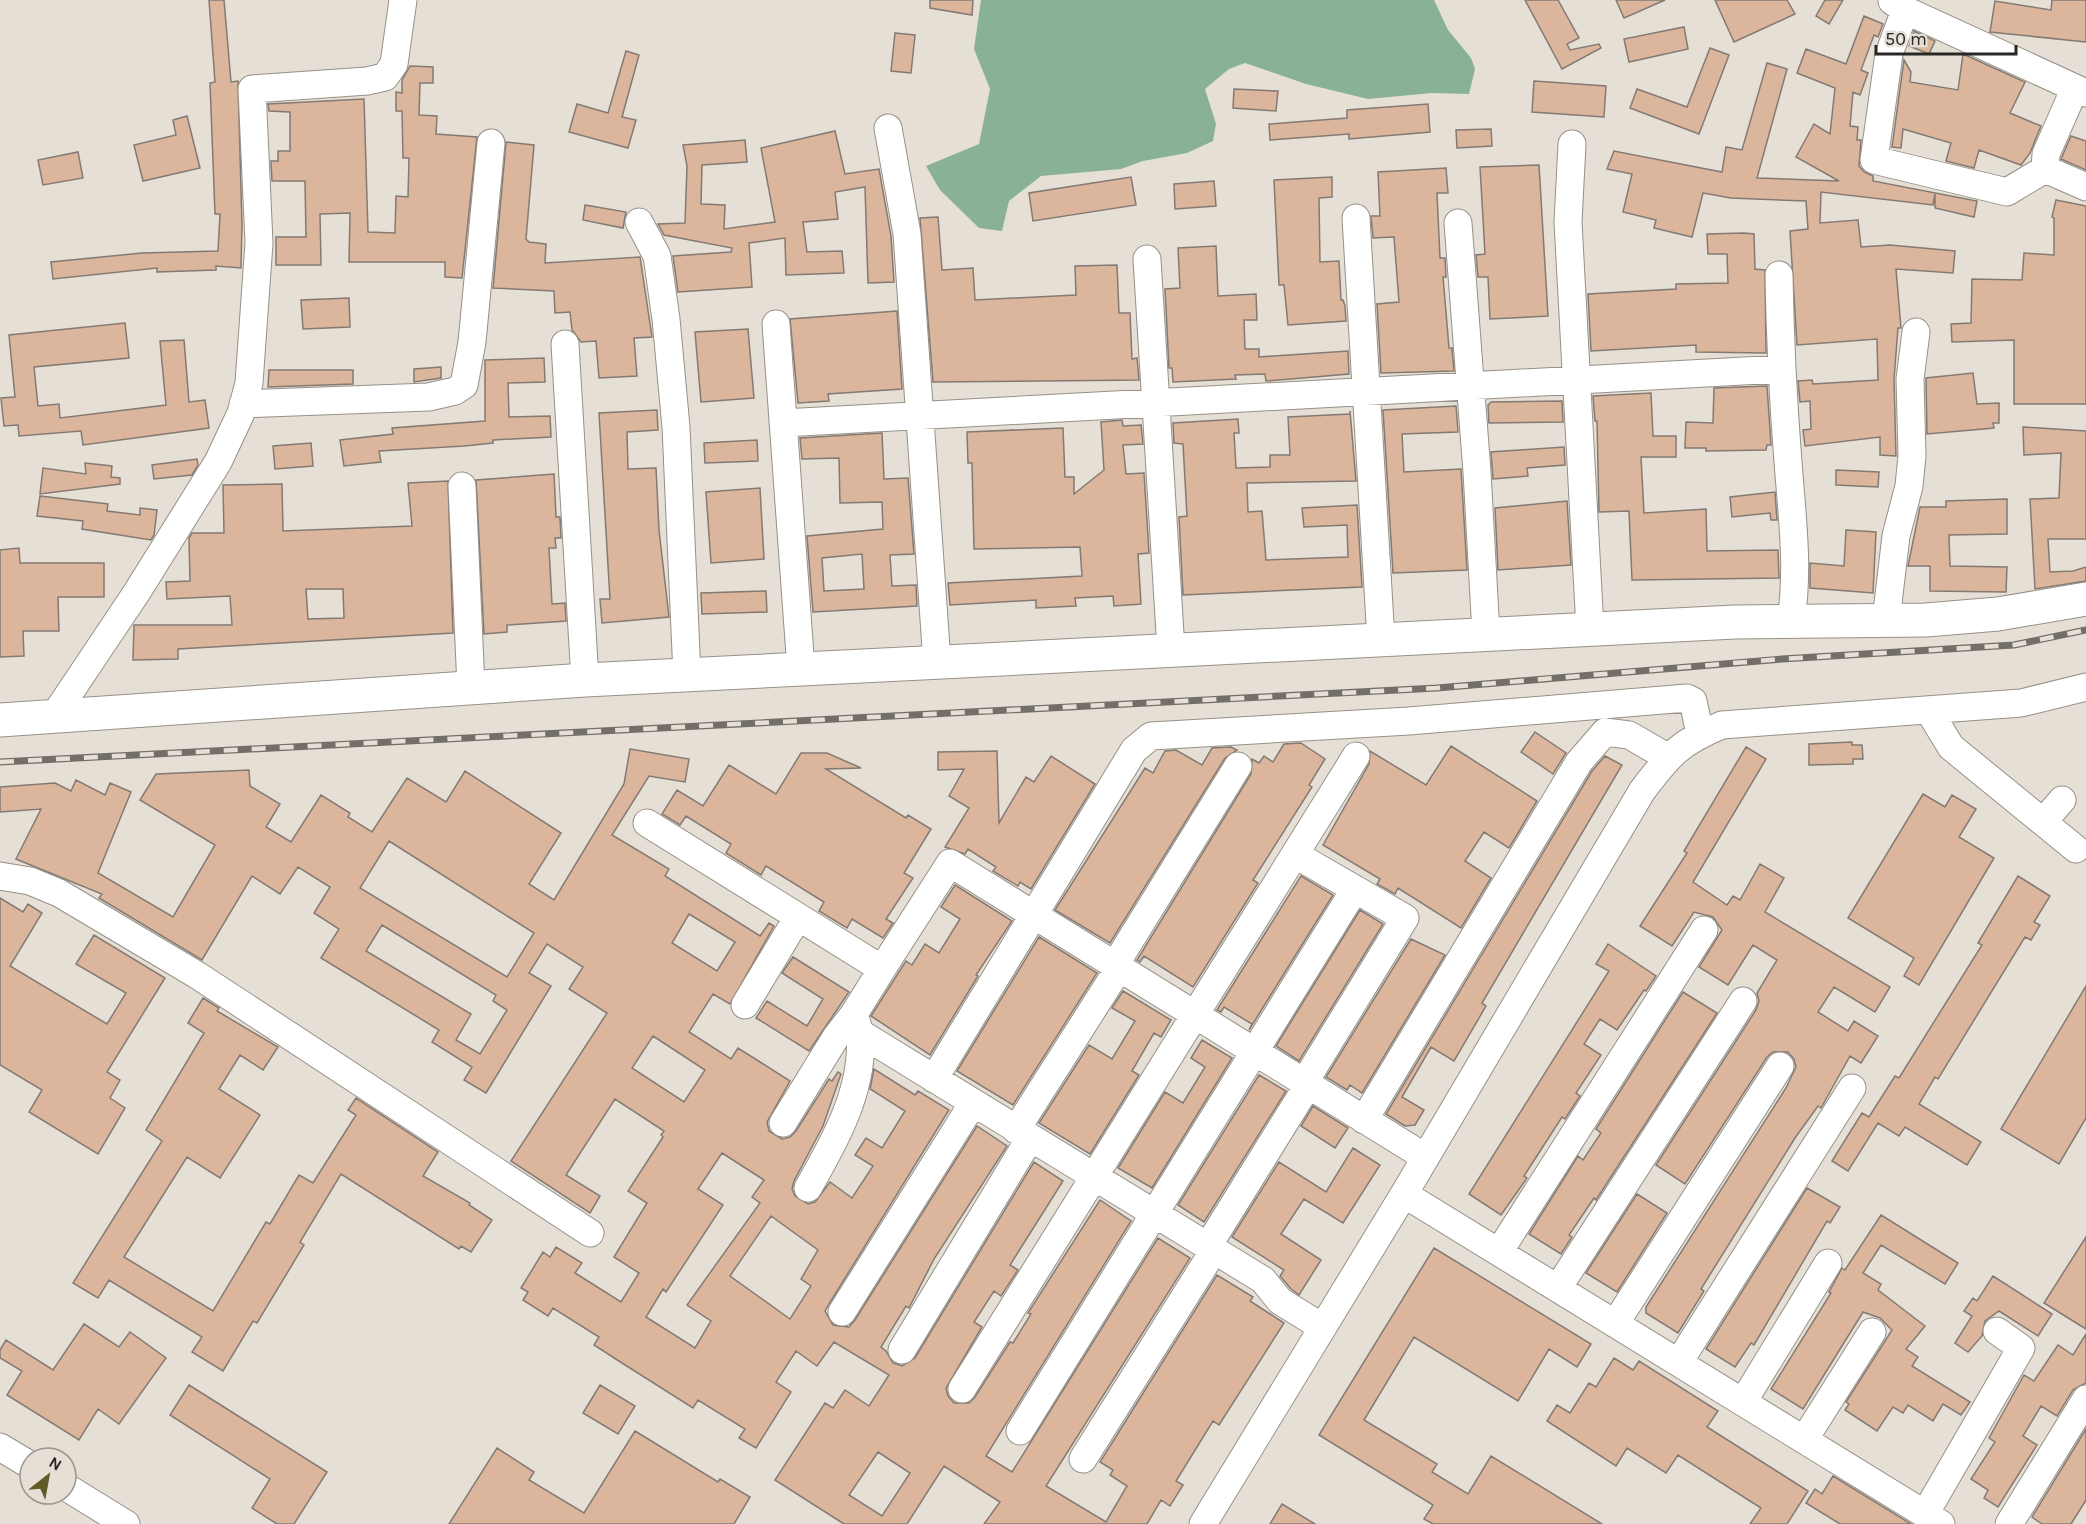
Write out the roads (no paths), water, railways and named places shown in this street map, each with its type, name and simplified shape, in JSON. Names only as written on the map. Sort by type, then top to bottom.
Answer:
[{"type":"main road","points":[[0,720],[585,680],[1590,629],[1791,621],[1886,620],[1998,614],[2086,599]]},
{"type":"street","points":[[54,716],[137,592],[218,462],[243,404],[249,383],[259,243],[252,89],[367,81],[385,77],[394,64],[403,0]]},
{"type":"street","points":[[1898,5],[2080,91],[2046,154],[2046,169],[2007,192],[1874,160],[1898,5]]},
{"type":"street","points":[[888,128],[907,234],[918,417],[937,662]]},
{"type":"street","points":[[243,404],[429,397],[455,391],[464,385],[472,342],[492,143]]},
{"type":"street","points":[[1572,144],[1568,222],[1590,629]]},
{"type":"street","points":[[2046,169],[2086,187]]},
{"type":"street","points":[[1356,218],[1381,640]]},
{"type":"street","points":[[639,222],[657,256],[666,319],[676,427],[687,675]]},
{"type":"street","points":[[1458,223],[1471,387],[1486,634]]},
{"type":"street","points":[[1147,259],[1171,650]]},
{"type":"street","points":[[1779,275],[1781,369],[1796,546],[1796,589],[1791,621]]},
{"type":"street","points":[[776,324],[801,669]]},
{"type":"street","points":[[1886,620],[1896,536],[1909,486],[1912,456],[1910,379],[1916,332]]},
{"type":"street","points":[[566,344],[585,680]]},
{"type":"street","points":[[783,423],[1156,405],[1781,369]]},
{"type":"street","points":[[462,486],[471,687]]},
{"type":"street","points":[[1203,1524],[1404,1194],[1636,801],[1667,757],[1700,734],[1722,725],[2020,703],[2086,687]]},
{"type":"street","points":[[934,1079],[1134,750],[1151,736],[1409,721],[1687,698],[1693,701],[1696,707],[1700,734]]},
{"type":"street","points":[[1929,711],[1951,747],[2076,849]]},
{"type":"street","points":[[1364,1120],[1579,762],[1605,732],[1629,735],[1667,757]]},
{"type":"street","points":[[962,1389],[1083,1191],[1096,1178],[1356,756]]},
{"type":"street","points":[[902,1350],[1117,966],[1238,766]]},
{"type":"street","points":[[2043,822],[2062,800]]},
{"type":"street","points":[[647,822],[882,969]]},
{"type":"street","points":[[1083,1459],[1406,918],[1296,855]]},
{"type":"street","points":[[783,1123],[836,1037],[857,1023],[882,969],[950,863],[1425,1157]]},
{"type":"street","points":[[0,876],[30,881],[58,893],[187,969],[590,1233]]},
{"type":"street","points":[[1020,1431],[1249,1058],[1256,1052],[1356,889]]},
{"type":"street","points":[[745,1005],[798,917]]},
{"type":"street","points":[[1499,1252],[1704,930]]},
{"type":"street","points":[[1558,1288],[1743,1001]]},
{"type":"street","points":[[857,1023],[934,1079],[1263,1280],[1280,1301],[1322,1327]]},
{"type":"street","points":[[808,1188],[843,1121],[854,1092],[861,1052],[857,1023]]},
{"type":"street","points":[[1615,1324],[1780,1066]]},
{"type":"street","points":[[1678,1362],[1852,1088]]},
{"type":"street","points":[[842,1312],[973,1103]]},
{"type":"street","points":[[1404,1194],[1933,1519],[2021,1348],[1997,1330]]},
{"type":"street","points":[[1743,1402],[1828,1263]]},
{"type":"street","points":[[1804,1440],[1872,1332]]},
{"type":"street","points":[[2009,1524],[2086,1399]]},
{"type":"street","points":[[0,1447],[18,1458]]},
{"type":"street","points":[[78,1494],[126,1524]]},
{"type":"railway","points":[[0,762],[1437,688],[1782,659],[2014,645],[2086,630]]}]
